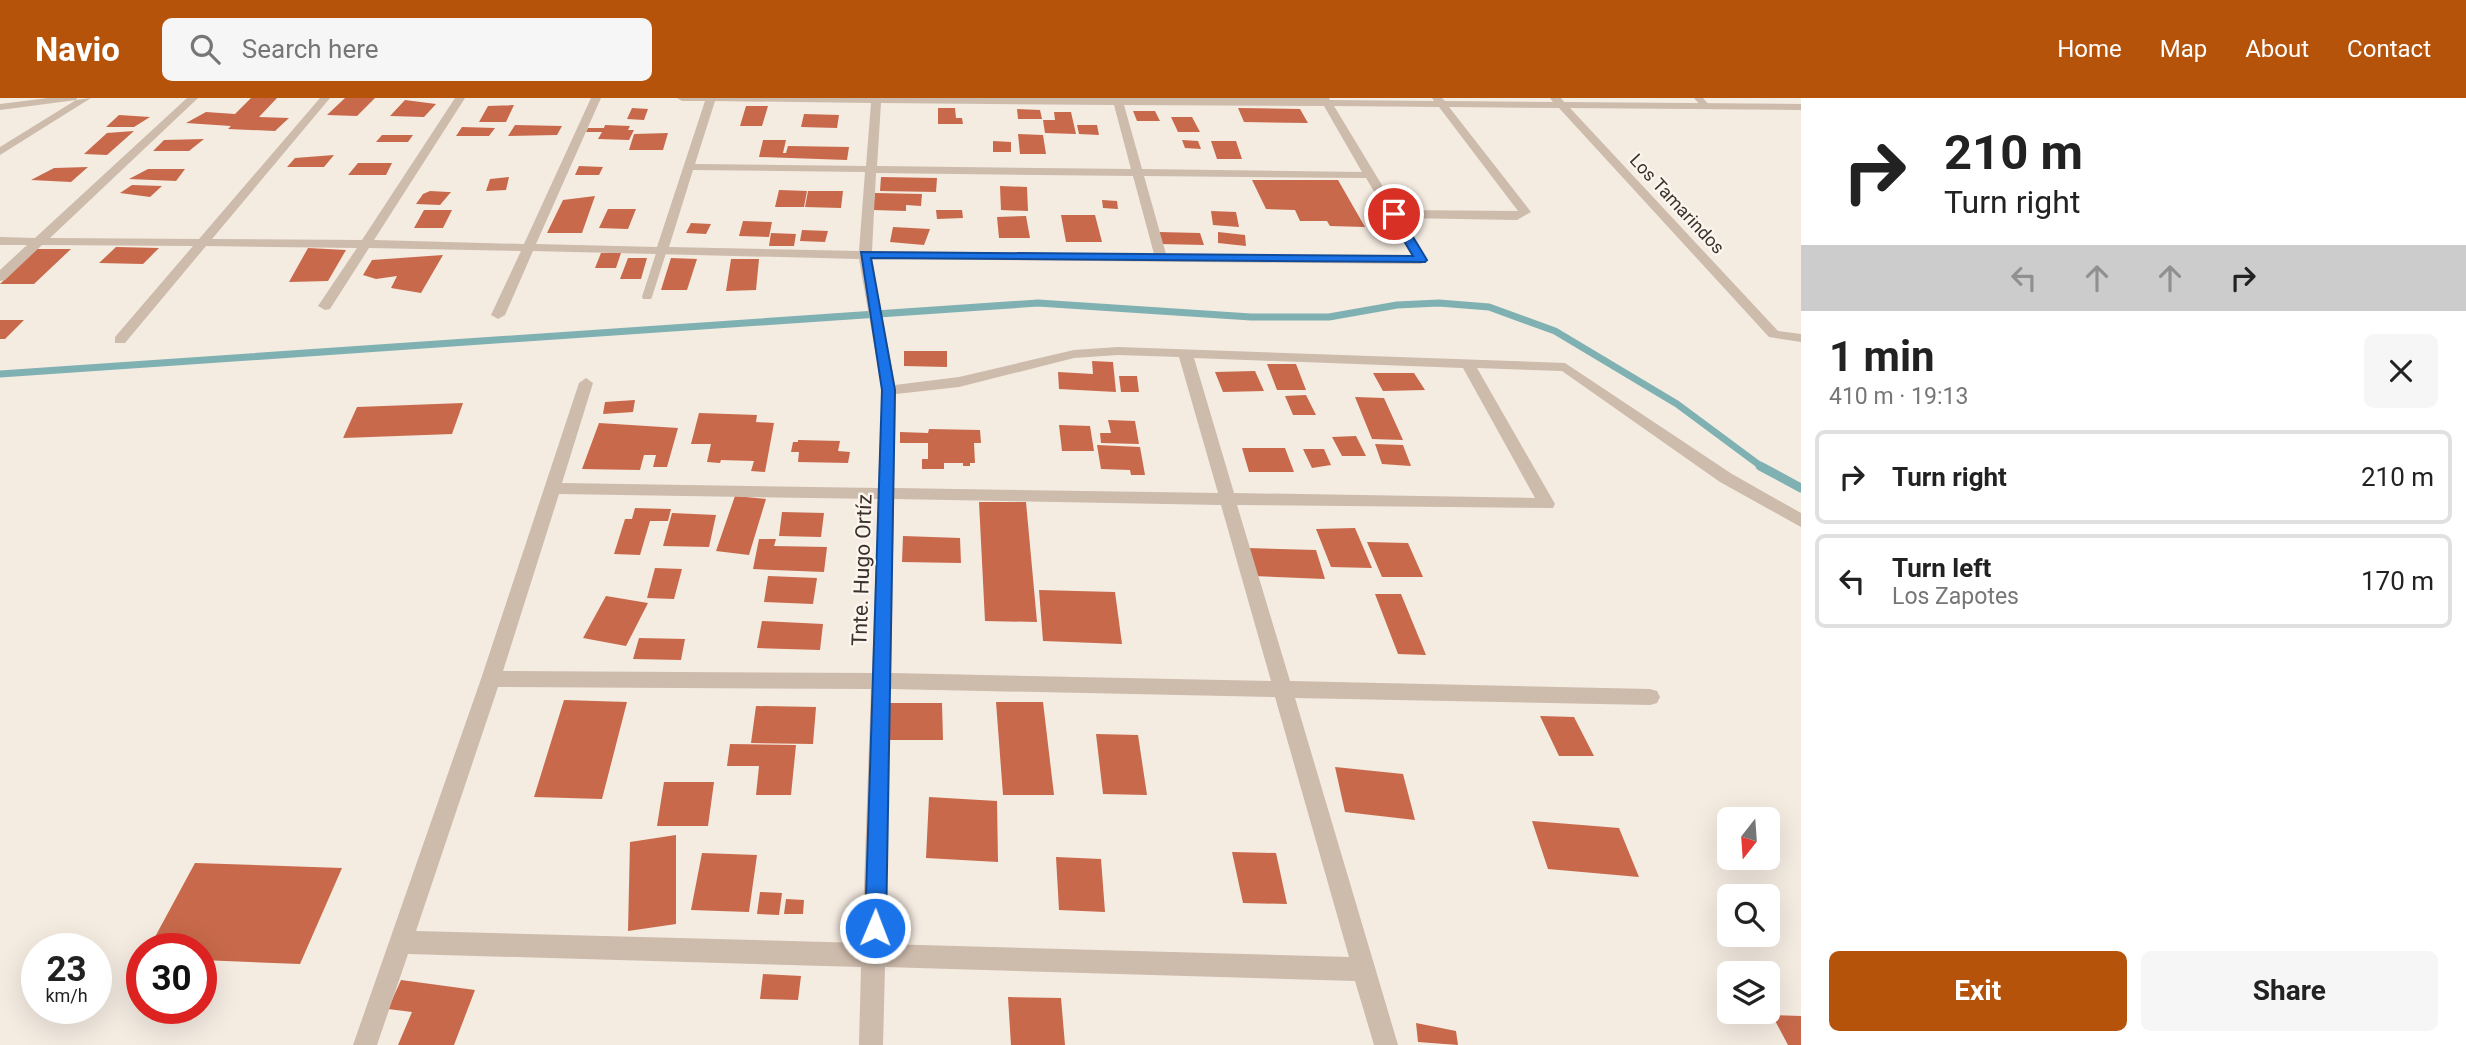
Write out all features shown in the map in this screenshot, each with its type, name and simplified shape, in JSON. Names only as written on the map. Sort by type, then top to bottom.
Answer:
[{"type":"street","points":[[0,101],[72,98]]},
{"type":"street","points":[[0,152],[86,98]]},
{"type":"street","points":[[0,277],[193,98]]},
{"type":"street","points":[[120,340],[325,98]]},
{"type":"street","points":[[325,306],[460,98]]},
{"type":"street","points":[[498,315],[596,98]]},
{"type":"street","points":[[681,98],[1702,101],[1801,107]]},
{"type":"street","points":[[662,250],[711,98]]},
{"type":"street","name":"Tnte. Hugo Ortíz","points":[[871,1045],[888,492],[888,390],[865,259],[876,99]]},
{"type":"street","points":[[0,107],[38,100]]},
{"type":"street","points":[[38,100],[49,120]]},
{"type":"street","points":[[1117,100],[1161,258]]},
{"type":"street","points":[[0,241],[527,247],[865,259],[1421,260],[1325,100]]},
{"type":"street","points":[[1394,214],[1517,216],[1525,212],[1439,100]]},
{"type":"street","name":"Los Tamarindos","points":[[1557,101],[1774,334],[1801,338]]},
{"type":"street","points":[[688,167],[1370,175]]},
{"type":"street","points":[[888,390],[959,382],[1074,354],[1118,351],[1565,367],[1726,478],[1801,521]]},
{"type":"street","points":[[1185,353],[1386,1045]]},
{"type":"street","points":[[552,488],[1547,504],[1467,363]]},
{"type":"street","points":[[365,1045],[491,679],[586,383]]},
{"type":"street","points":[[491,679],[881,681],[1650,697]]},
{"type":"street","points":[[401,942],[1364,969]]},
{"type":"lane","points":[[647,297],[662,250]]},
{"type":"building","points":[[251,98],[277,98],[259,117],[289,118],[275,131],[228,129],[231,126],[186,123],[206,112],[235,114]]},
{"type":"building","points":[[345,98],[375,98],[357,116],[327,115]]},
{"type":"building","points":[[405,100],[436,104],[424,117],[390,116]]},
{"type":"building","points":[[514,105],[506,122],[479,122],[488,106]]},
{"type":"building","points":[[746,106],[768,106],[762,126],[740,126]]},
{"type":"building","points":[[632,108],[648,109],[644,120],[627,119]]},
{"type":"building","points":[[938,108],[955,108],[956,118],[962,118],[963,124],[938,124]]},
{"type":"building","points":[[1238,108],[1300,109],[1308,123],[1244,122]]},
{"type":"building","points":[[1017,109],[1040,110],[1042,119],[1018,119]]},
{"type":"building","points":[[1133,111],[1155,111],[1160,121],[1137,121]]},
{"type":"building","points":[[1054,112],[1071,112],[1076,134],[1045,133],[1043,120],[1055,120]]},
{"type":"building","points":[[804,114],[839,115],[837,128],[801,127]]},
{"type":"building","points":[[119,115],[150,117],[134,127],[106,127]]},
{"type":"building","points":[[1171,117],[1192,117],[1200,132],[1178,132]]},
{"type":"building","points":[[515,125],[562,126],[557,135],[508,136]]},
{"type":"building","points":[[605,125],[630,126],[628,130],[634,130],[629,140],[598,139],[602,132],[586,132],[588,128],[604,128]]},
{"type":"building","points":[[1077,125],[1097,125],[1099,135],[1079,134]]},
{"type":"building","points":[[462,127],[495,128],[489,136],[456,136]]},
{"type":"building","points":[[134,131],[107,155],[84,154],[107,133]]},
{"type":"building","points":[[668,133],[663,150],[629,150],[634,134]]},
{"type":"building","points":[[1018,134],[1043,135],[1046,154],[1020,154]]},
{"type":"building","points":[[382,135],[413,135],[408,142],[376,142]]},
{"type":"building","points":[[204,139],[189,151],[153,151],[164,140]]},
{"type":"building","points":[[763,140],[786,140],[783,153],[786,153],[788,146],[849,147],[847,160],[759,157]]},
{"type":"building","points":[[1182,140],[1198,141],[1201,149],[1185,148]]},
{"type":"building","points":[[993,141],[1011,142],[1011,152],[993,152]]},
{"type":"building","points":[[1211,141],[1236,141],[1242,159],[1217,159]]},
{"type":"building","points":[[334,155],[324,167],[287,167],[295,158]]},
{"type":"building","points":[[358,163],[392,163],[386,175],[348,175]]},
{"type":"building","points":[[579,166],[603,167],[599,175],[575,175]]},
{"type":"building","points":[[88,167],[71,182],[31,180],[54,168]]},
{"type":"building","points":[[148,169],[185,169],[176,181],[129,179]]},
{"type":"building","points":[[509,177],[506,190],[486,191],[490,179]]},
{"type":"building","points":[[881,177],[937,178],[936,192],[880,191]]},
{"type":"building","points":[[1252,180],[1338,180],[1365,227],[1330,226],[1327,221],[1300,221],[1295,210],[1266,209]]},
{"type":"building","points":[[132,185],[162,186],[150,197],[120,193]]},
{"type":"building","points":[[1000,186],[1027,187],[1028,211],[1001,210]]},
{"type":"building","points":[[779,190],[807,191],[804,207],[775,207]]},
{"type":"building","points":[[430,191],[451,192],[440,205],[416,204],[423,194]]},
{"type":"building","points":[[808,191],[843,191],[841,208],[805,207]]},
{"type":"building","points":[[875,193],[922,194],[921,206],[906,205],[906,211],[873,210]]},
{"type":"building","points":[[595,196],[582,233],[547,233],[563,200]]},
{"type":"building","points":[[1102,200],[1117,201],[1118,209],[1103,208]]},
{"type":"building","points":[[608,209],[636,209],[628,229],[599,228]]},
{"type":"building","points":[[424,210],[452,210],[443,228],[414,228]]},
{"type":"building","points":[[936,210],[962,210],[963,218],[937,219]]},
{"type":"building","points":[[1211,211],[1236,212],[1239,227],[1213,225]]},
{"type":"building","points":[[1061,215],[1095,215],[1102,242],[1066,242]]},
{"type":"building","points":[[1026,216],[1030,238],[999,238],[997,217]]},
{"type":"building","points":[[743,221],[772,222],[769,237],[739,236]]},
{"type":"building","points":[[691,223],[711,224],[706,234],[686,233]]},
{"type":"building","points":[[893,227],[930,229],[924,245],[890,242]]},
{"type":"building","points":[[802,230],[828,231],[825,242],[800,241]]},
{"type":"building","points":[[1158,232],[1200,233],[1204,245],[1161,244]]},
{"type":"building","points":[[1218,232],[1245,235],[1246,246],[1218,243]]},
{"type":"building","points":[[771,233],[796,234],[794,246],[769,246]]},
{"type":"building","points":[[116,247],[159,248],[143,264],[99,263]]},
{"type":"building","points":[[308,248],[346,250],[328,281],[289,282]]},
{"type":"building","points":[[36,249],[71,249],[34,284],[0,284]]},
{"type":"building","points":[[601,253],[621,253],[616,268],[595,268]]},
{"type":"building","points":[[443,255],[421,293],[391,288],[397,276],[376,279],[363,275],[372,260]]},
{"type":"building","points":[[628,258],[647,258],[641,279],[620,279]]},
{"type":"building","points":[[671,258],[697,259],[687,290],[661,290]]},
{"type":"building","points":[[731,259],[759,259],[756,290],[726,291]]},
{"type":"building","points":[[0,320],[24,320],[5,339],[0,339]]},
{"type":"building","points":[[904,351],[947,351],[947,367],[904,366]]},
{"type":"building","points":[[1092,361],[1113,362],[1116,392],[1059,389],[1058,372],[1093,374]]},
{"type":"building","points":[[1267,364],[1296,364],[1306,390],[1277,390]]},
{"type":"building","points":[[1255,371],[1264,391],[1223,392],[1215,372]]},
{"type":"building","points":[[1373,373],[1414,373],[1425,390],[1383,391]]},
{"type":"building","points":[[1119,376],[1137,376],[1139,392],[1121,392]]},
{"type":"building","points":[[1306,395],[1316,415],[1293,415],[1285,396]]},
{"type":"building","points":[[1355,397],[1384,398],[1403,440],[1372,439]]},
{"type":"building","points":[[635,400],[633,412],[603,414],[605,402]]},
{"type":"building","points":[[463,403],[452,434],[343,438],[357,407]]},
{"type":"building","points":[[699,413],[757,415],[756,422],[774,423],[765,472],[751,471],[754,461],[707,462],[711,444],[691,444]]},
{"type":"building","points":[[1108,420],[1135,421],[1139,444],[1101,443],[1100,433],[1111,433]]},
{"type":"building","points":[[599,423],[678,428],[667,467],[653,467],[656,455],[644,455],[640,470],[582,469]]},
{"type":"building","points":[[1059,425],[1090,426],[1094,451],[1062,451]]},
{"type":"building","points":[[929,429],[980,430],[981,443],[974,443],[975,463],[963,466],[963,463],[944,463],[944,469],[922,469],[922,459],[928,459],[928,443],[900,443],[900,432],[928,433]]},
{"type":"building","points":[[1356,436],[1366,456],[1342,456],[1332,437]]},
{"type":"building","points":[[840,441],[838,451],[850,452],[848,463],[798,462],[799,452],[791,452],[793,442]]},
{"type":"building","points":[[1375,444],[1403,445],[1411,466],[1382,464]]},
{"type":"building","points":[[1097,445],[1140,447],[1145,475],[1131,475],[1130,470],[1101,469]]},
{"type":"building","points":[[1242,448],[1285,448],[1294,472],[1249,472]]},
{"type":"building","points":[[1303,449],[1324,449],[1331,465],[1312,468]]},
{"type":"building","points":[[735,496],[766,499],[749,555],[716,551]]},
{"type":"building","points":[[979,502],[1026,502],[1037,622],[985,621]]},
{"type":"building","points":[[635,508],[671,509],[668,521],[650,521],[640,555],[614,554],[625,519],[632,519]]},
{"type":"building","points":[[782,512],[824,513],[821,537],[779,536]]},
{"type":"building","points":[[672,513],[716,515],[709,547],[663,546]]},
{"type":"building","points":[[1355,528],[1372,568],[1331,567],[1316,529]]},
{"type":"building","points":[[903,536],[960,538],[961,563],[902,562]]},
{"type":"building","points":[[759,539],[776,539],[774,546],[827,547],[824,572],[753,569]]},
{"type":"building","points":[[1367,542],[1408,543],[1423,577],[1382,577]]},
{"type":"building","points":[[1247,548],[1316,550],[1325,579],[1254,576]]},
{"type":"building","points":[[655,568],[682,569],[674,599],[647,598]]},
{"type":"building","points":[[768,576],[817,578],[813,604],[764,602]]},
{"type":"building","points":[[1039,590],[1115,592],[1122,644],[1043,641]]},
{"type":"building","points":[[1375,594],[1401,594],[1426,655],[1398,654]]},
{"type":"building","points":[[606,596],[648,603],[626,646],[583,638]]},
{"type":"building","points":[[762,621],[823,624],[820,650],[757,648]]},
{"type":"building","points":[[639,638],[685,639],[681,660],[633,659]]},
{"type":"building","points":[[564,700],[627,702],[602,799],[534,797]]},
{"type":"building","points":[[996,702],[1043,702],[1054,795],[1003,795]]},
{"type":"building","points":[[881,703],[942,703],[943,740],[881,740]]},
{"type":"building","points":[[756,706],[816,707],[813,744],[751,743]]},
{"type":"building","points":[[1540,716],[1574,717],[1594,756],[1559,756]]},
{"type":"building","points":[[1096,734],[1138,735],[1147,795],[1103,794]]},
{"type":"building","points":[[730,744],[796,745],[791,795],[756,795],[759,766],[727,766]]},
{"type":"building","points":[[1335,767],[1403,774],[1415,820],[1345,812]]},
{"type":"building","points":[[664,782],[714,782],[708,826],[657,826]]},
{"type":"building","points":[[929,797],[997,801],[998,862],[926,858]]},
{"type":"building","points":[[1532,821],[1619,828],[1639,877],[1548,869]]},
{"type":"building","points":[[676,835],[676,924],[628,931],[630,842]]},
{"type":"building","points":[[1232,852],[1276,853],[1287,904],[1243,903]]},
{"type":"building","points":[[702,853],[757,855],[749,912],[691,910]]},
{"type":"building","points":[[1056,857],[1101,859],[1105,912],[1059,910]]},
{"type":"building","points":[[195,863],[342,868],[300,964],[217,961],[217,933],[157,933]]},
{"type":"building","points":[[760,892],[782,893],[779,915],[757,914]]},
{"type":"building","points":[[786,899],[804,900],[803,914],[784,914]]},
{"type":"building","points":[[763,974],[801,976],[798,1000],[760,999]]},
{"type":"building","points":[[401,980],[475,990],[454,1045],[398,1045],[412,1012],[388,1009]]},
{"type":"building","points":[[1008,997],[1061,998],[1065,1045],[1011,1045]]},
{"type":"building","points":[[1780,1015],[1801,1016],[1801,1045],[1788,1045],[1777,1024],[1780,1024]]},
{"type":"building","points":[[1416,1023],[1456,1031],[1458,1045],[1418,1042]]},
{"type":"waterway","points":[[0,374],[1038,303],[1251,317],[1329,317],[1397,305],[1439,303],[1489,307],[1555,331],[1677,404],[1762,467]]},
{"type":"waterway","points":[[1760,466],[1801,488]]},
{"type":"route","points":[[875,928],[888,492],[888,390],[886,362],[865,254],[1421,260],[1394,214]]}]
